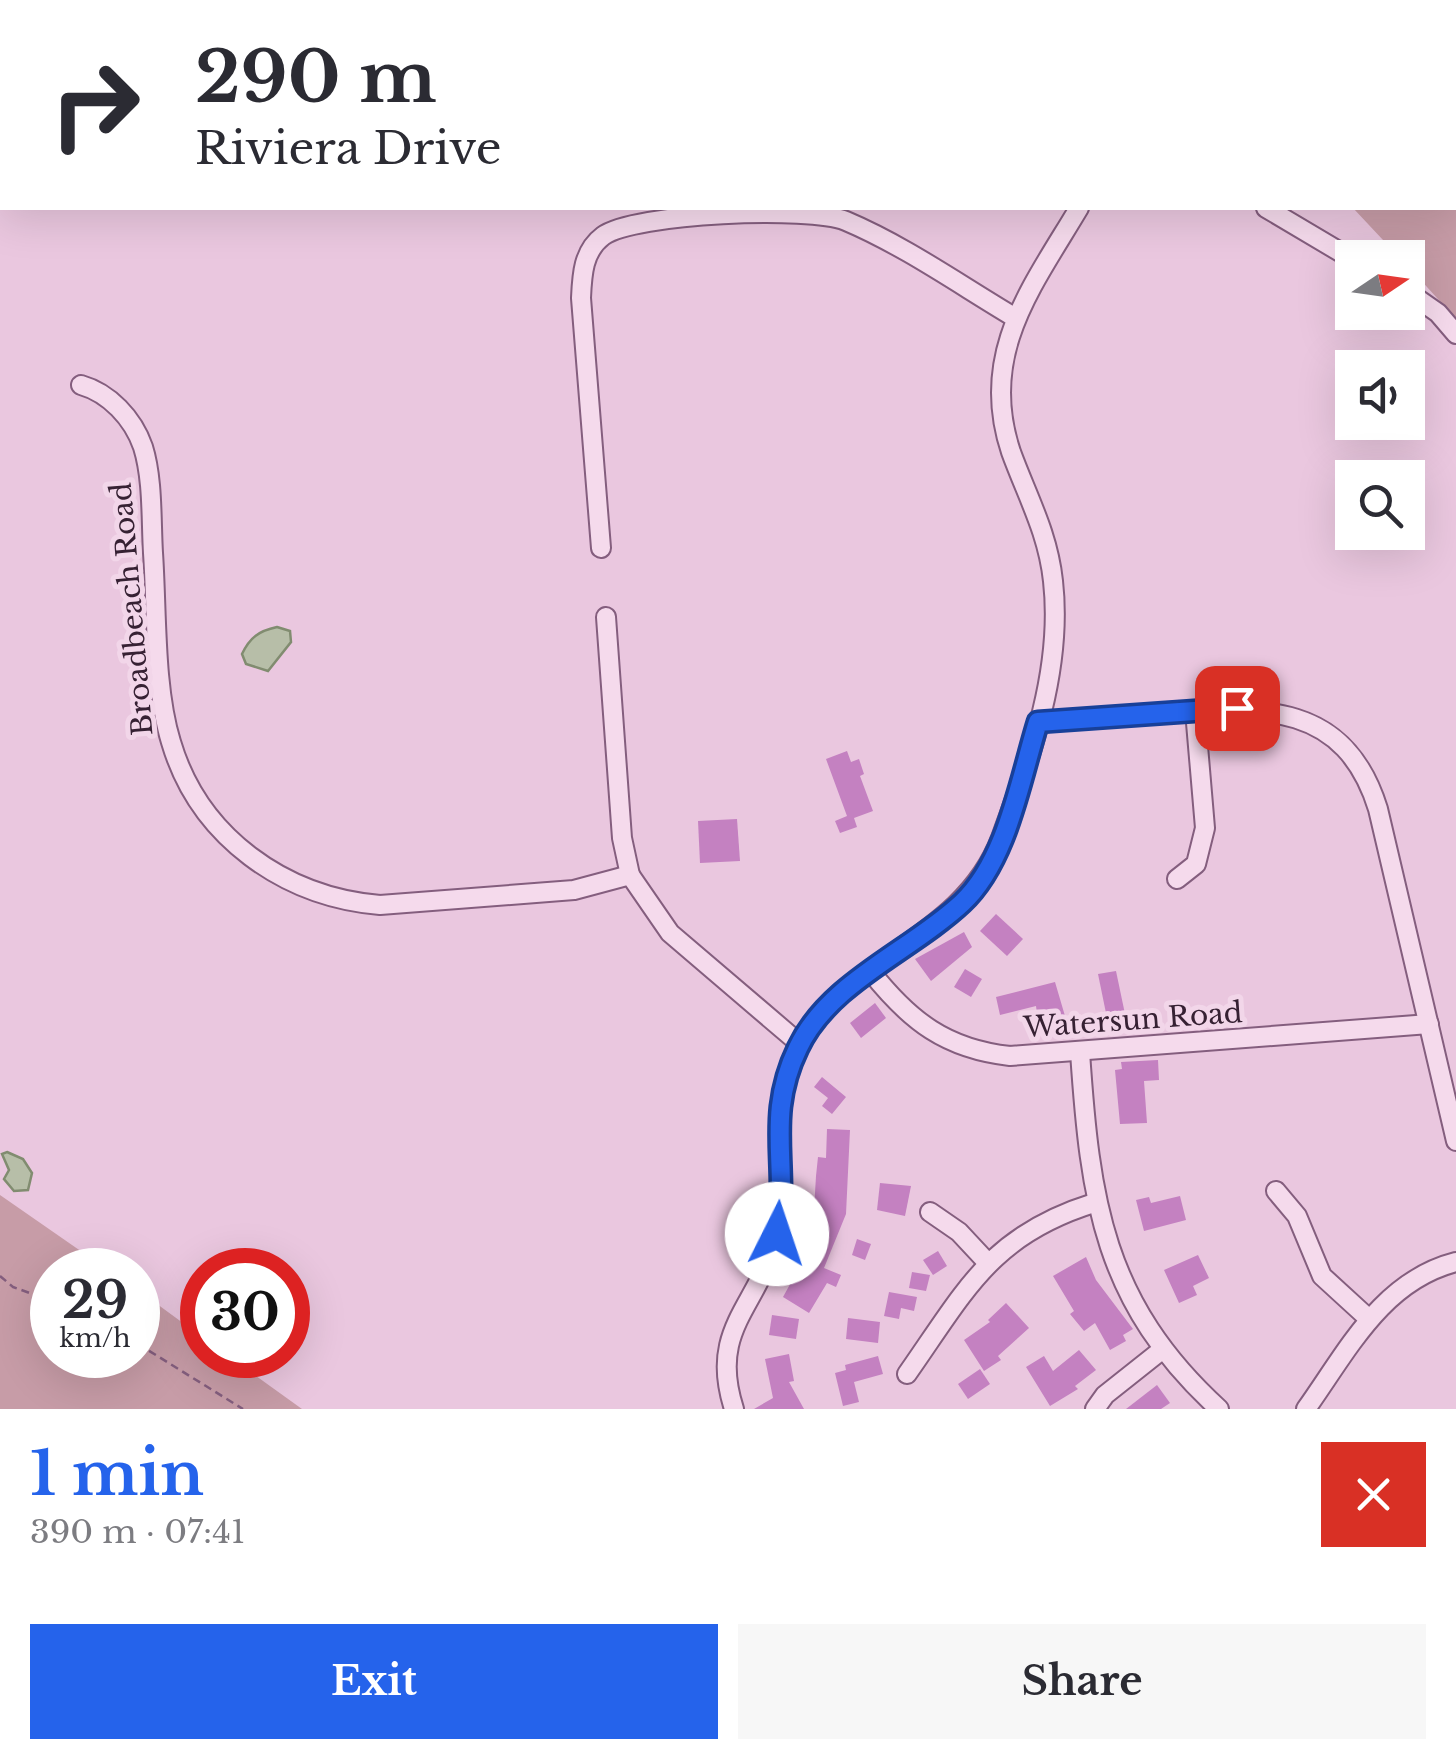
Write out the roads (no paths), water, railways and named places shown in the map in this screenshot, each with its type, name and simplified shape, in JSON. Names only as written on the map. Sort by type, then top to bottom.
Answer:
[{"type":"street","points":[[734,1409],[728,1384],[729,1344],[738,1313],[764,1268],[777,1234],[782,1194],[776,1125],[785,1080],[800,1044],[832,1004],[972,892],[1000,839],[1038,722],[1052,670],[1056,615],[1044,529],[1005,431],[1001,380],[1014,317],[1078,210]]},
{"type":"street","points":[[1269,210],[1335,249]]},
{"type":"street","points":[[601,548],[581,298],[582,270],[589,251],[602,236],[639,223],[777,212],[827,215],[881,239],[1014,317]]},
{"type":"street","points":[[1425,304],[1456,334]]},
{"type":"street","name":"Broadbeach Road","points":[[81,384],[101,391],[116,404],[144,452],[170,742],[196,796],[230,840],[300,887],[367,904],[574,890],[630,875]]},
{"type":"street","points":[[606,618],[622,838],[630,875],[670,932],[800,1044]]},
{"type":"street","points":[[1038,722],[1237,708],[1285,714],[1332,738],[1356,762],[1378,809],[1456,1141]]},
{"type":"street","points":[[1176,879],[1196,864],[1205,828],[1195,711]]},
{"type":"street","name":"Watersun Road","points":[[871,972],[906,1014],[952,1043],[1010,1056],[1429,1024]]},
{"type":"street","points":[[1080,1052],[1094,1202],[1122,1280],[1164,1350],[1219,1409]]},
{"type":"street","points":[[1276,1191],[1297,1216],[1322,1276],[1370,1319]]},
{"type":"street","points":[[907,1374],[987,1262],[1035,1226],[1094,1202]]},
{"type":"street","points":[[930,1212],[959,1232],[987,1262]]},
{"type":"street","points":[[1306,1409],[1370,1319],[1403,1285],[1456,1262]]},
{"type":"street","points":[[1095,1409],[1104,1395],[1164,1350]]}]
